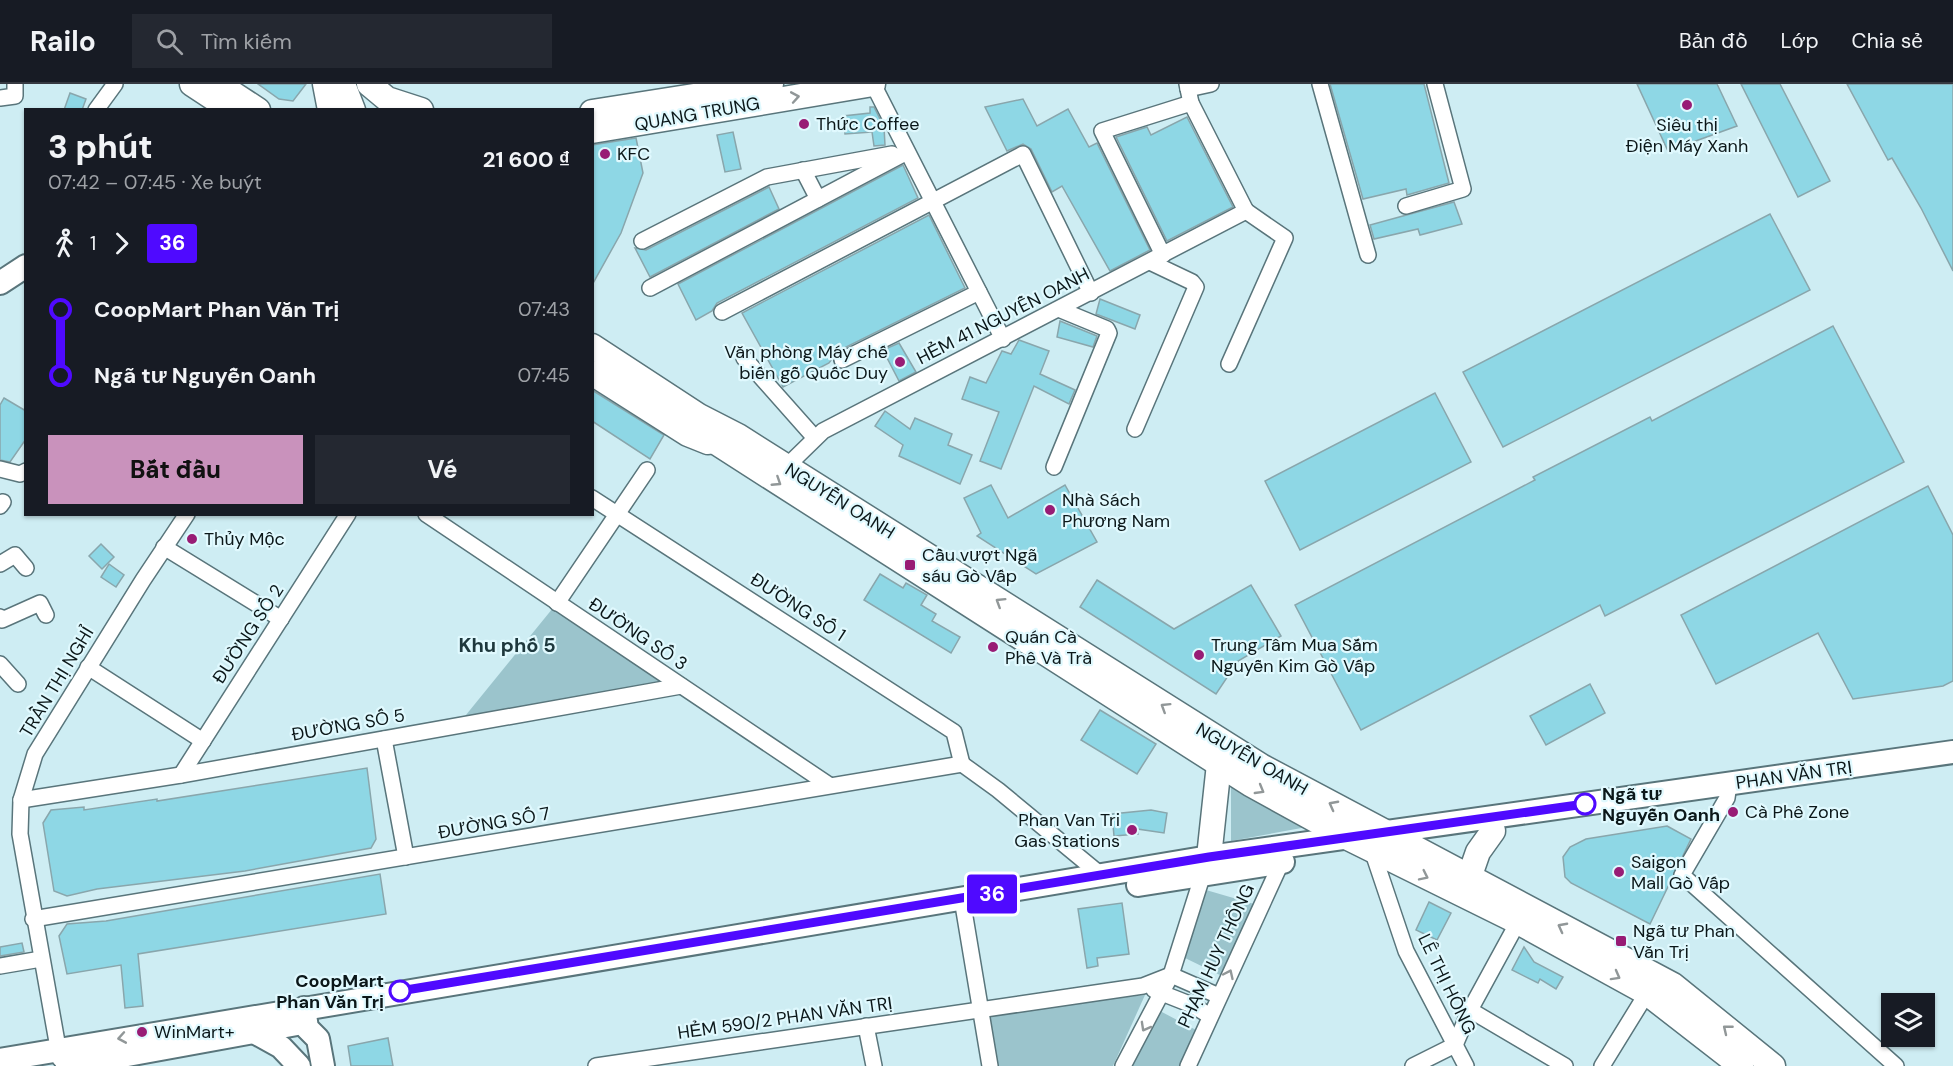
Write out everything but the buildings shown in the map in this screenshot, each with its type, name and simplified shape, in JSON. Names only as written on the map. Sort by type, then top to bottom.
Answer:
[{"type":"main road","points":[[171,84],[206,108]]},
{"type":"main road","points":[[192,84],[228,108]]},
{"type":"main road","points":[[218,84],[255,108]]},
{"type":"main road","points":[[324,84],[330,108]]},
{"type":"main road","name":"QUANG TRUNG","points":[[594,112],[771,84]]},
{"type":"main road","name":"QUANG TRUNG","points":[[594,131],[873,84]]},
{"type":"main road","points":[[360,96],[387,99],[415,108]]},
{"type":"main road","points":[[0,283],[24,267]]},
{"type":"main road","name":"NGUYỄN OANH","points":[[594,333],[707,405],[733,443]]},
{"type":"main road","points":[[594,346],[695,421]]},
{"type":"main road","points":[[594,364],[695,421]]},
{"type":"main road","name":"NGUYỄN OANH","points":[[594,374],[688,434],[733,443],[786,467],[1227,746],[1518,922],[1647,993],[1741,1066]]},
{"type":"main road","name":"NGUYỄN OANH","points":[[695,421],[733,443],[1219,764],[1348,838],[1387,842],[1469,878],[1673,986],[1773,1066]]},
{"type":"main road","name":"PHAN VĂN TRỊ","points":[[1387,842],[1728,791],[1953,752]]},
{"type":"main road","points":[[1206,866],[1219,764]]},
{"type":"main road","points":[[964,906],[1101,875],[1206,866],[1281,863],[1387,842],[1493,831],[1728,791],[1953,767]]},
{"type":"main road","points":[[1469,878],[1478,852],[1493,831]]},
{"type":"main road","points":[[62,1060],[1206,866],[1348,838]]},
{"type":"main road","points":[[0,1060],[62,1060],[254,1032],[306,1019]]},
{"type":"main road","points":[[305,1066],[300,1042],[306,1019]]},
{"type":"main road","points":[[306,1019],[318,1039],[323,1066]]},
{"type":"main road","points":[[254,1032],[281,1047],[299,1066]]},
{"type":"street","points":[[0,98],[15,96],[15,84]]},
{"type":"street","points":[[97,108],[114,84]]},
{"type":"street","points":[[873,84],[1003,339]]},
{"type":"street","points":[[1135,429],[1196,287],[1192,282],[1156,259],[1102,135],[1104,128],[1211,84]]},
{"type":"street","points":[[1320,84],[1368,255]]},
{"type":"street","points":[[1406,206],[1463,189],[1435,84]]},
{"type":"street","points":[[1189,92],[1246,211],[1284,238],[1229,364]]},
{"type":"street","points":[[642,241],[767,177],[907,152]]},
{"type":"street","points":[[650,288],[907,152]]},
{"type":"street","points":[[722,312],[1023,154],[1091,293]]},
{"type":"street","points":[[803,170],[818,199]]},
{"type":"street","name":"HẺM 41 NGUYỄN OANH","points":[[786,467],[823,431],[1061,310],[1246,211]]},
{"type":"street","points":[[842,360],[979,292]]},
{"type":"street","points":[[1054,467],[1109,333],[1107,328],[1061,310]]},
{"type":"street","points":[[744,358],[815,438]]},
{"type":"street","points":[[0,469],[20,474],[24,472]]},
{"type":"street","points":[[557,603],[647,470]]},
{"type":"street","name":"ĐƯỜNG SỐ 1","points":[[594,499],[954,732],[962,764]]},
{"type":"street","name":"TRẦN THỊ NGHỈ","points":[[62,1060],[33,919],[20,834],[21,800],[35,754],[186,516]]},
{"type":"street","name":"ĐƯỜNG SỐ 2","points":[[181,775],[347,516]]},
{"type":"street","name":"ĐƯỜNG SỐ 3","points":[[429,516],[829,785]]},
{"type":"street","points":[[164,547],[281,619]]},
{"type":"street","points":[[0,564],[15,555],[26,568]]},
{"type":"street","points":[[0,617],[2,620],[40,603],[46,615]]},
{"type":"street","points":[[0,664],[18,684]]},
{"type":"street","points":[[88,667],[203,741]]},
{"type":"street","name":"ĐƯỜNG SỐ 5","points":[[21,800],[181,775],[681,686]]},
{"type":"street","points":[[384,739],[406,857]]},
{"type":"street","points":[[962,764],[998,790],[1101,875]]},
{"type":"street","name":"ĐƯỜNG SỐ 7","points":[[33,919],[962,764]]},
{"type":"street","points":[[1728,791],[1682,875],[1896,1066]]},
{"type":"street","name":"LÊ THỊ HỒNG","points":[[1387,842],[1406,951],[1466,1066]]},
{"type":"street","name":"PHẠM HUY THÔNG","points":[[1188,1066],[1281,863]]},
{"type":"street","name":"PHẠM HUY THÔNG","points":[[1123,1066],[1171,975],[1206,866]]},
{"type":"street","points":[[964,906],[990,1066]]},
{"type":"street","points":[[1413,1066],[1455,1045],[1470,1010],[1518,922]]},
{"type":"street","points":[[0,966],[41,959]]},
{"type":"street","points":[[1171,975],[1219,996]]},
{"type":"street","name":"HẺM 590/2 PHAN VĂN TRỊ","points":[[603,1066],[1143,986],[1171,975]]},
{"type":"street","points":[[1143,986],[1192,1005],[1209,1016]]},
{"type":"street","points":[[1602,1066],[1647,993]]},
{"type":"street","points":[[1470,1010],[1565,1066]]},
{"type":"street","points":[[866,1026],[874,1066]]},
{"type":"shaded area","points":[[557,603],[681,686],[457,726]]},
{"type":"shaded area","points":[[1231,785],[1307,827],[1231,841]]},
{"type":"shaded area","points":[[1206,890],[1254,904],[1224,977],[1183,957]]},
{"type":"shaded area","points":[[1145,995],[1113,1066],[997,1066],[988,1012]]},
{"type":"shaded area","points":[[1160,1011],[1198,1031],[1180,1066],[1132,1066]]},
{"type":"bus line","name":"36","points":[[400,991],[1209,857],[1585,804]]},
{"type":"place","name":"Siêu thị Điện Máy Xanh","points":[[1687,105]]},
{"type":"place","name":"Thức Coffee","points":[[804,124]]},
{"type":"place","name":"KFC","points":[[605,154]]},
{"type":"place","name":"Văn phòng Máy chế biến gỗ Quốc Duy","points":[[900,362]]},
{"type":"place","name":"Nhà Sách Phương Nam","points":[[1050,510]]},
{"type":"place","name":"Thủy Mộc","points":[[192,539]]},
{"type":"place","name":"Cầu vượt Ngã sáu Gò Vấp","points":[[910,565]]},
{"type":"place","name":"Quán Cà Phê Và Trà","points":[[993,647]]},
{"type":"place","name":"Trung Tâm Mua Sắm Nguyễn Kim Gò Vấp","points":[[1199,655]]},
{"type":"place","name":"Ngã tư Nguyễn Oanh","points":[[1585,804]]},
{"type":"place","name":"Cà Phê Zone","points":[[1733,812]]},
{"type":"place","name":"Phan Van Tri Gas Stations","points":[[1132,830]]},
{"type":"place","name":"Saigon Mall Gò Vấp","points":[[1619,872]]},
{"type":"place","name":"Ngã tư Phan Văn Trị","points":[[1621,941]]},
{"type":"place","name":"CoopMart Phan Văn Trị","points":[[400,991]]},
{"type":"place","name":"WinMart+","points":[[142,1032]]},
{"type":"district","name":"Khu phố 5","points":[[507,645]]}]
